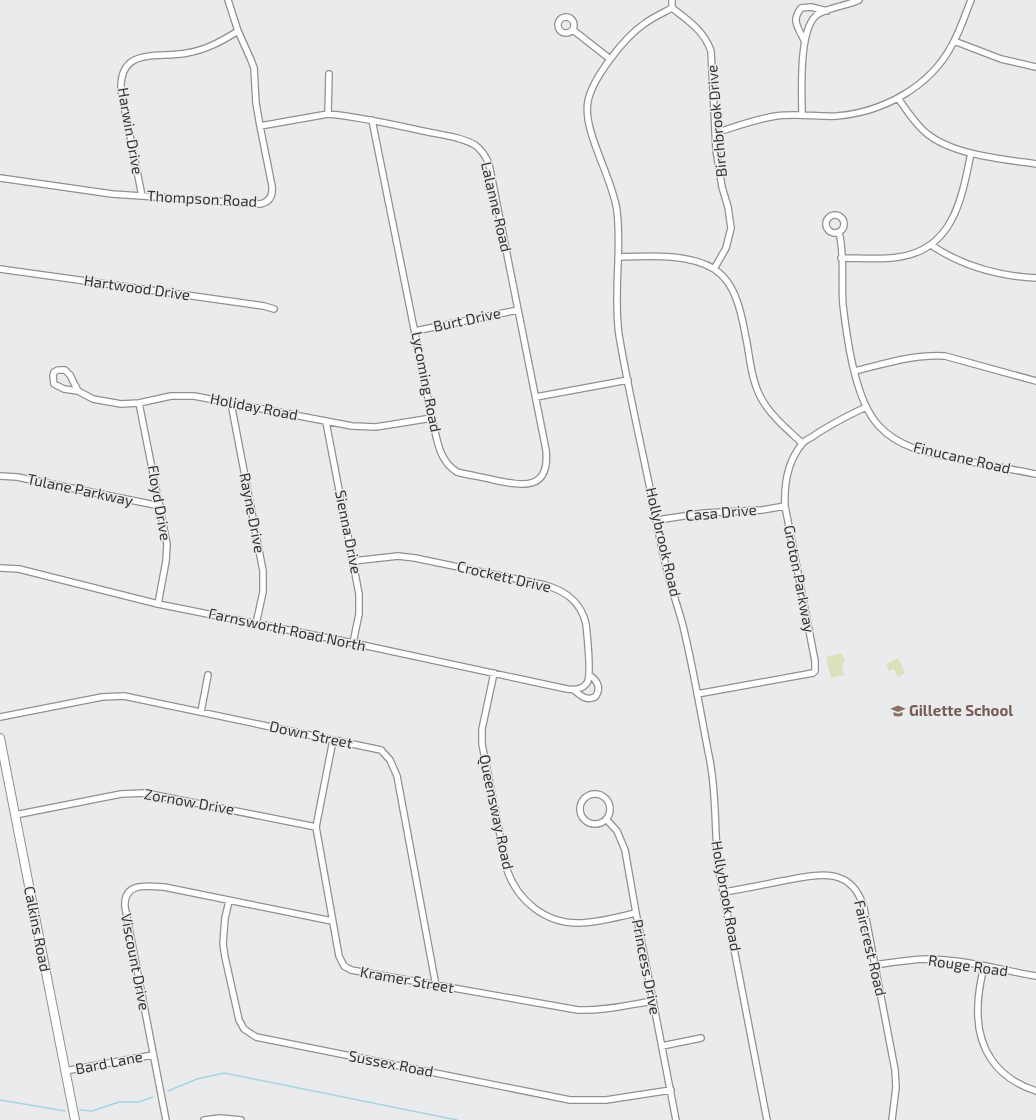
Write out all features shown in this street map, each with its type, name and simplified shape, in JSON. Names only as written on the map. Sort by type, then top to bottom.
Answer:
[{"type":"main road","name":"Calkins Road","points":[[0,738],[75,1120]]},
{"type":"street","name":"Thompson Road","points":[[0,178],[112,194],[260,204],[268,201],[272,196],[272,186],[256,103],[254,68],[238,31],[228,0]]},
{"type":"street","points":[[672,0],[672,8]]},
{"type":"street","points":[[802,114],[804,40],[810,23],[817,15],[827,10],[859,0]]},
{"type":"street","points":[[715,133],[770,117],[802,114],[829,116],[852,114],[879,107],[898,98],[914,87],[938,65],[954,41],[971,0]]},
{"type":"street","points":[[804,40],[795,22],[796,15],[801,8],[811,7],[827,10]]},
{"type":"street","name":"Hollybrook Road","points":[[672,8],[654,17],[638,28],[610,59],[591,92],[587,111],[593,134],[616,202],[618,220],[617,315],[628,380],[669,577],[683,625],[713,781],[717,852],[767,1120]]},
{"type":"street","name":"Birchbrook Drive","points":[[672,8],[701,32],[706,38],[711,51],[716,150],[731,228],[726,248],[714,269]]},
{"type":"street","points":[[573,30],[610,59]]},
{"type":"street","name":"Harwin Drive","points":[[142,196],[121,91],[122,73],[126,66],[138,58],[147,56],[174,55],[203,49],[238,31]]},
{"type":"street","points":[[954,41],[1001,59],[1036,67]]},
{"type":"street","points":[[328,114],[329,74]]},
{"type":"street","points":[[898,98],[912,118],[931,137],[945,144],[971,152],[1036,164]]},
{"type":"street","name":"Lalanne Road","points":[[260,126],[328,114],[372,120],[461,139],[476,146],[489,164],[536,397]]},
{"type":"street","name":"Lycoming Road","points":[[372,120],[391,219],[416,331],[432,418],[440,452],[444,461],[450,468],[464,474],[509,483],[524,484],[538,480],[543,474],[547,460],[536,397]]},
{"type":"street","points":[[841,258],[874,259],[900,257],[916,253],[931,245],[945,231],[956,213],[971,152]]},
{"type":"street","name":"Finucane Road","points":[[839,232],[843,305],[855,371],[866,407],[878,425],[900,443],[911,448],[1036,474]]},
{"type":"street","points":[[931,245],[943,253],[974,267],[999,274],[1036,278]]},
{"type":"street","points":[[618,257],[654,256],[686,260],[703,264],[714,269],[724,278],[737,300],[752,371],[761,398],[768,409],[802,443]]},
{"type":"street","name":"Hartwood Drive","points":[[0,269],[264,306],[274,309]]},
{"type":"street","name":"Burt Drive","points":[[416,331],[518,310]]},
{"type":"street","points":[[855,371],[910,358],[933,355],[944,356],[1036,381]]},
{"type":"street","name":"Holiday Road","points":[[78,391],[70,375],[65,370],[58,370],[54,372],[54,384],[64,389],[78,391],[86,396],[103,402],[140,404],[160,398],[183,395],[232,403],[340,425],[364,427],[432,418]]},
{"type":"street","points":[[536,397],[628,380]]},
{"type":"street","name":"Rayne Drive","points":[[232,403],[263,570],[262,592],[256,624]]},
{"type":"street","name":"Floyd Drive","points":[[140,404],[166,538],[167,556],[158,604]]},
{"type":"street","name":"Groton Parkway","points":[[696,694],[813,673],[815,671],[785,506],[784,495],[788,472],[802,443],[831,424],[866,407]]},
{"type":"street","name":"Sienna Drive","points":[[326,422],[359,594],[360,608],[353,643]]},
{"type":"street","name":"Tulane Parkway","points":[[0,476],[17,477],[160,506]]},
{"type":"street","name":"Casa Drive","points":[[657,520],[704,513],[748,511],[785,506]]},
{"type":"street","name":"Crockett Drive","points":[[353,561],[398,556],[415,558],[555,588],[571,597],[577,604],[584,617],[586,624],[589,674],[598,684],[599,690],[595,696],[591,698],[584,698],[574,690]]},
{"type":"street","name":"Farnsworth Road North","points":[[0,568],[19,569],[158,604],[353,643],[574,690]]},
{"type":"street","name":"Queensway Road","points":[[494,673],[482,729],[482,744],[507,870],[514,887],[532,907],[545,916],[557,920],[585,923],[636,913]]},
{"type":"street","points":[[574,690],[585,685],[589,674]]},
{"type":"street","points":[[200,712],[208,675]]},
{"type":"street","name":"Down Street","points":[[0,717],[112,696],[124,696],[381,750],[393,764],[397,776],[436,986]]},
{"type":"street","name":"Kramer Street","points":[[333,740],[316,827],[339,956],[347,969],[578,1010],[608,1009],[653,1001]]},
{"type":"street","name":"Zornow Drive","points":[[15,815],[120,794],[139,792],[316,827]]},
{"type":"street","points":[[590,794],[600,794],[604,797],[610,805],[610,810],[606,819],[598,824],[592,824],[583,820],[579,810],[582,800],[590,794]]},
{"type":"street","name":"Princess Drive","points":[[606,819],[617,832],[624,845],[676,1120]]},
{"type":"street","name":"Faircrest Road","points":[[724,892],[818,875],[831,875],[842,878],[856,890],[862,901],[895,1070],[896,1087],[892,1120]]},
{"type":"street","name":"Viscount Drive","points":[[166,1120],[125,907],[125,897],[127,893],[135,888],[151,886],[164,887],[332,921]]},
{"type":"street","name":"Sussex Road","points":[[229,901],[223,932],[224,957],[239,1020],[244,1029],[256,1037],[570,1100],[606,1100],[671,1090]]},
{"type":"street","name":"Rouge Road","points":[[875,965],[930,959],[984,966],[1036,976]]},
{"type":"street","points":[[984,966],[978,1006],[978,1019],[983,1043],[992,1061],[1004,1074],[1018,1084],[1036,1091]]},
{"type":"street","points":[[662,1046],[701,1038]]},
{"type":"street","name":"Bard Lane","points":[[65,1071],[153,1054]]},
{"type":"street","points":[[204,1120],[220,1118],[241,1120]]},
{"type":"green space","points":[[842,653],[845,662],[842,663],[844,675],[831,678],[826,657]]},
{"type":"green space","points":[[898,658],[905,673],[898,677],[894,669],[889,671],[886,664]]},
{"type":"waterway","points":[[168,1091],[197,1079],[224,1073],[457,1120]]},
{"type":"waterway","points":[[80,1110],[92,1111],[119,1102],[139,1102],[153,1097]]},
{"type":"waterway","points":[[0,1100],[65,1111]]},
{"type":"place","name":"Gillette School","points":[[898,711]]}]
